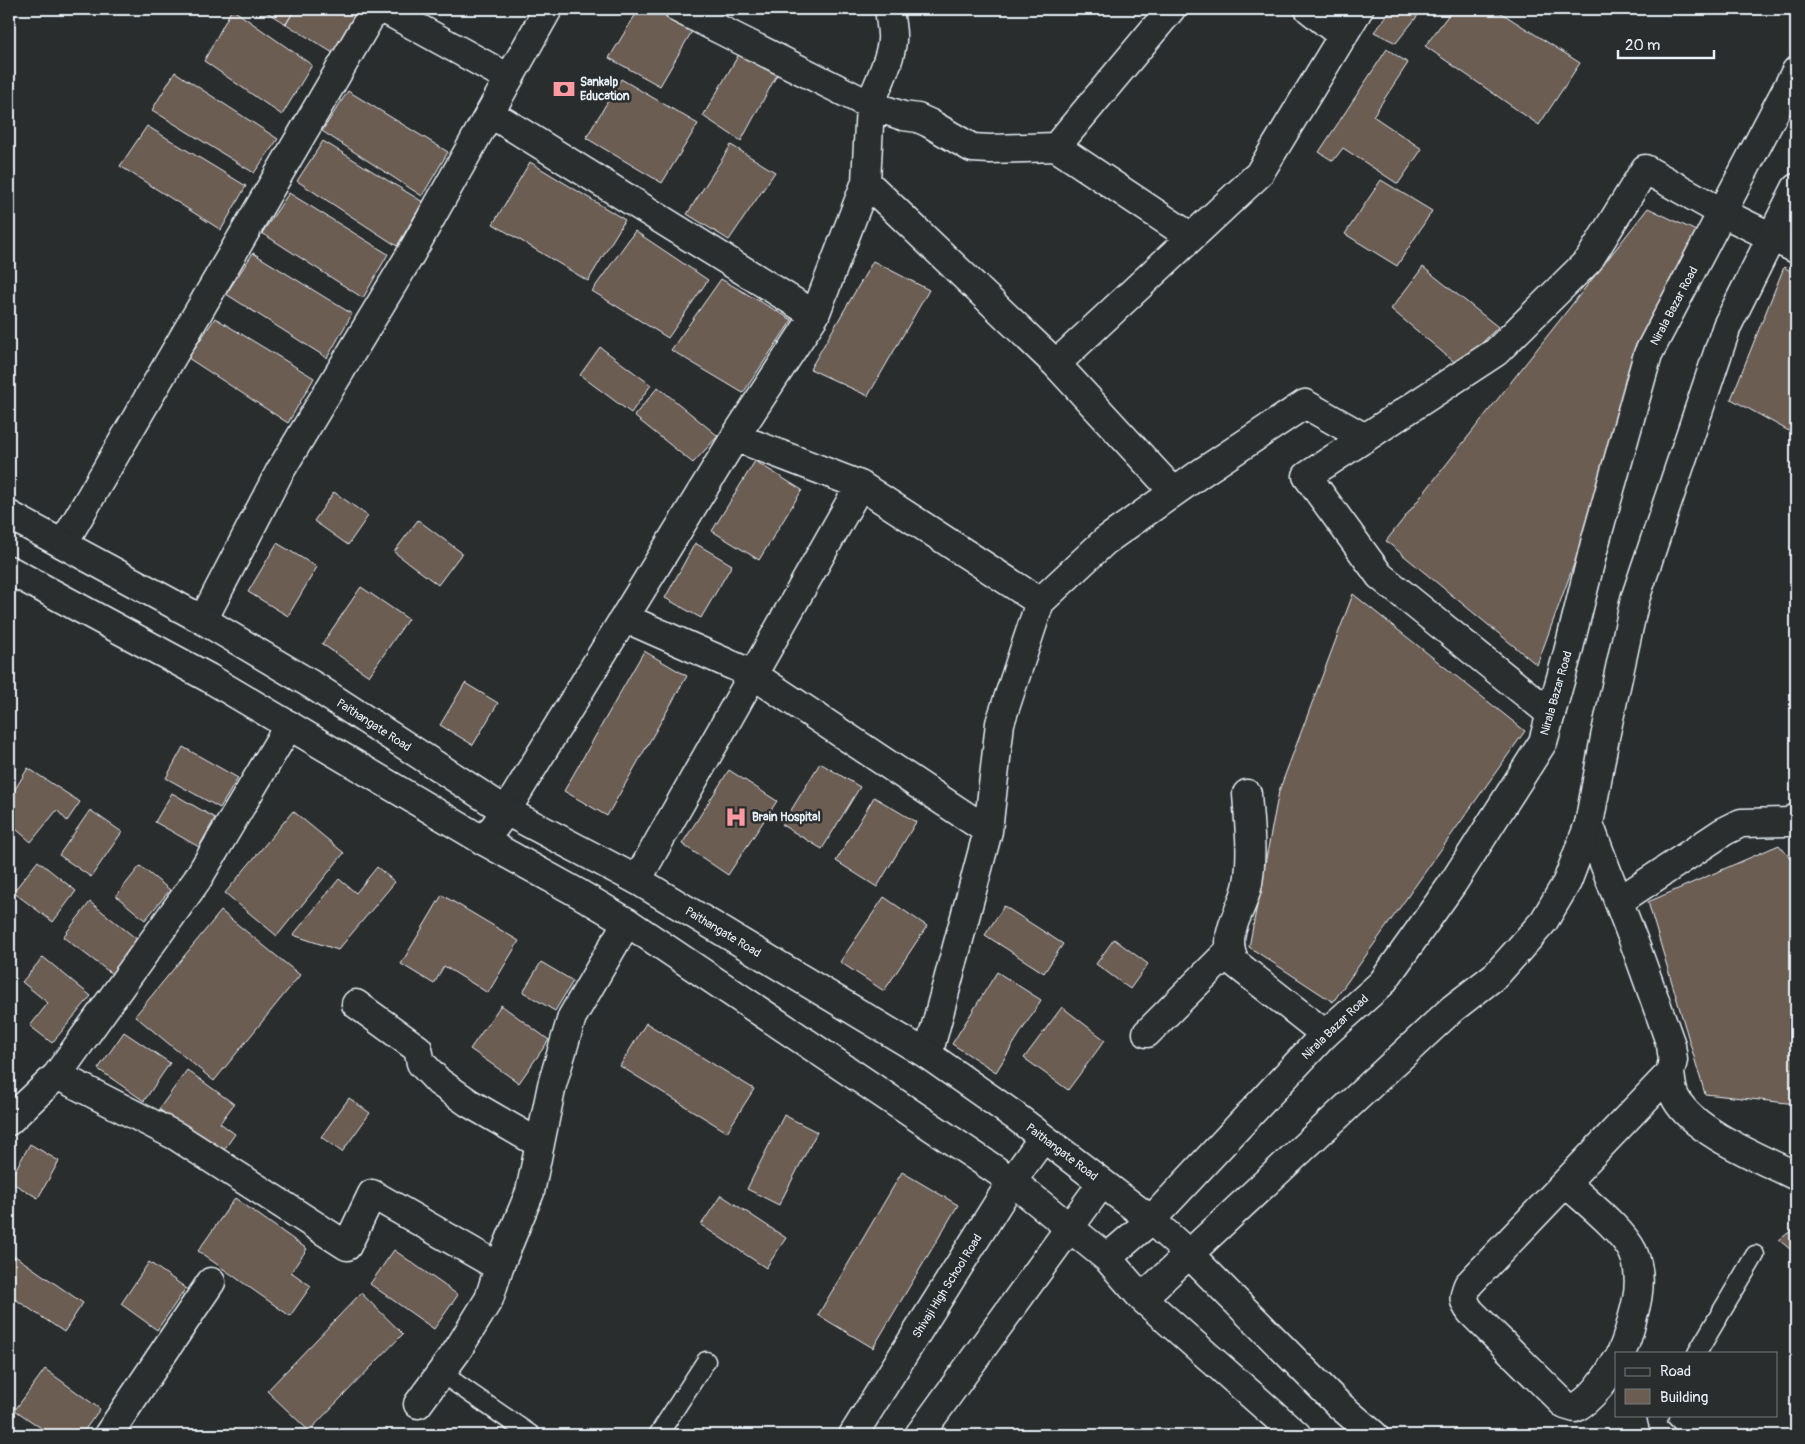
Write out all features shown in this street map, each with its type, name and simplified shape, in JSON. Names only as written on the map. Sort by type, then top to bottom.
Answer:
[{"type":"street","points":[[63,544],[375,9]]},
{"type":"street","points":[[384,9],[509,78]]},
{"type":"street","points":[[203,620],[279,473],[409,257],[548,9]]},
{"type":"street","points":[[679,9],[870,105],[903,116],[918,118],[972,148],[990,150],[1056,148],[1191,237]]},
{"type":"street","points":[[484,841],[506,811],[735,437],[815,315],[866,182],[870,105],[892,42],[889,20],[890,9]]},
{"type":"street","points":[[1056,148],[1171,9]]},
{"type":"street","points":[[1309,9],[1343,36]]},
{"type":"street","points":[[1056,364],[1259,174],[1359,9]]},
{"type":"street","name":"Nirala Bazar Road","points":[[1107,1258],[1151,1220],[1325,1034],[1382,982],[1453,883],[1543,742],[1595,543],[1648,354],[1796,71]]},
{"type":"street","points":[[490,113],[815,315]]},
{"type":"street","points":[[1551,714],[1380,576],[1307,476],[1496,352],[1589,260],[1646,169],[1722,213],[1796,249]]},
{"type":"street","points":[[866,182],[1056,364],[1174,492]]},
{"type":"street","points":[[1142,1298],[1452,1009],[1496,975],[1544,920],[1567,882],[1589,824],[1605,737],[1635,599],[1727,326],[1796,188]]},
{"type":"street","points":[[928,1055],[988,831],[1000,724],[1040,602],[1105,541],[1305,404],[1365,438]]},
{"type":"street","points":[[735,437],[860,485],[1040,602]]},
{"type":"street","points":[[637,880],[860,485]]},
{"type":"street","name":"Paithangate Road","points":[[9,515],[203,620],[314,686],[506,811],[637,880],[928,1055],[1044,1138],[1151,1220],[1189,1254],[1338,1404],[1374,1435]]},
{"type":"street","points":[[9,570],[209,678],[484,841],[627,922],[1012,1181],[1107,1258],[1142,1298],[1297,1435]]},
{"type":"street","points":[[625,618],[752,674],[988,831]]},
{"type":"street","points":[[9,1122],[57,1075],[197,880],[289,725]]},
{"type":"street","points":[[1247,794],[1250,858],[1248,884],[1228,940],[1229,951],[1235,963],[1325,1034]]},
{"type":"street","points":[[1618,901],[1723,832],[1741,823],[1790,822],[1796,818]]},
{"type":"street","points":[[1589,824],[1672,1045],[1673,1060],[1670,1073],[1675,1098],[1689,1116],[1717,1137],[1796,1176]]},
{"type":"street","points":[[418,1404],[457,1351],[489,1299],[498,1267],[530,1192],[552,1085],[572,1017],[627,922]]},
{"type":"street","points":[[1147,1034],[1229,951]]},
{"type":"street","points":[[356,1004],[418,1049],[421,1063],[439,1082],[469,1103],[540,1144]]},
{"type":"street","points":[[1615,1363],[1611,1371],[1584,1403],[1575,1408],[1566,1405],[1464,1304],[1464,1296],[1468,1285],[1670,1073]]},
{"type":"street","points":[[57,1075],[176,1136],[348,1246],[372,1194],[498,1267]]},
{"type":"street","name":"Shivaji High School Road","points":[[853,1435],[1012,1181],[1044,1138]]},
{"type":"street","points":[[919,1435],[1102,1183]]},
{"type":"street","points":[[1566,1183],[1620,1233],[1633,1252],[1638,1271],[1638,1302],[1622,1352]]},
{"type":"street","points":[[108,1435],[211,1282]]},
{"type":"lane","points":[[1698,1352],[1754,1255]]},
{"type":"lane","points":[[658,1435],[706,1361]]},
{"type":"lane","points":[[441,1373],[531,1435]]},
{"type":"lane","points":[[1660,1416],[1659,1427],[1667,1435]]},
{"type":"building","points":[[232,9],[312,65],[282,115],[204,61]]},
{"type":"building","points":[[261,9],[295,9],[286,24]]},
{"type":"building","points":[[295,9],[359,10],[333,53],[286,24]]},
{"type":"building","points":[[639,9],[662,9],[695,26],[660,86],[609,58]]},
{"type":"building","points":[[1392,9],[1423,9],[1396,43],[1374,32]]},
{"type":"building","points":[[1453,9],[1495,9],[1580,63],[1539,125],[1425,46]]},
{"type":"building","points":[[742,49],[779,71],[741,141],[703,116]]},
{"type":"building","points":[[1387,49],[1408,63],[1373,116],[1422,149],[1398,184],[1343,148],[1333,161],[1319,152]]},
{"type":"building","points":[[175,72],[278,139],[254,173],[152,110]]},
{"type":"building","points":[[621,79],[698,124],[662,183],[586,138]]},
{"type":"building","points":[[348,91],[448,152],[422,196],[322,131]]},
{"type":"building","points":[[147,126],[246,186],[221,230],[120,166]]},
{"type":"building","points":[[323,141],[423,202],[397,246],[297,181]]},
{"type":"building","points":[[731,145],[775,172],[729,240],[687,214]]},
{"type":"building","points":[[530,162],[625,220],[588,281],[493,224]]},
{"type":"building","points":[[1381,180],[1432,211],[1397,266],[1345,234]]},
{"type":"building","points":[[289,193],[388,254],[363,298],[262,233]]},
{"type":"building","points":[[1648,208],[1696,231],[1537,665],[1386,541]]},
{"type":"building","points":[[635,231],[708,280],[668,338],[592,291]]},
{"type":"building","points":[[253,253],[352,314],[327,358],[226,294]]},
{"type":"building","points":[[873,261],[929,290],[868,396],[810,369]]},
{"type":"building","points":[[1423,267],[1498,327],[1459,366],[1391,309]]},
{"type":"building","points":[[1784,267],[1796,275],[1796,435],[1731,399]]},
{"type":"building","points":[[721,279],[792,320],[743,393],[671,350]]},
{"type":"building","points":[[215,318],[314,378],[288,423],[188,358]]},
{"type":"building","points":[[600,347],[651,385],[631,413],[580,375]]},
{"type":"building","points":[[658,387],[718,436],[693,463],[634,416]]},
{"type":"building","points":[[755,461],[802,490],[759,560],[712,531]]},
{"type":"building","points":[[334,492],[368,516],[348,545],[314,521]]},
{"type":"building","points":[[418,520],[462,553],[438,585],[394,552]]},
{"type":"building","points":[[277,543],[317,567],[288,616],[248,592]]},
{"type":"building","points":[[695,543],[732,565],[701,618],[665,598]]},
{"type":"building","points":[[361,587],[408,619],[369,676],[322,644]]},
{"type":"building","points":[[1353,594],[1525,731],[1333,1002],[1249,947],[1279,791]]},
{"type":"building","points":[[644,651],[687,676],[607,816],[564,791]]},
{"type":"building","points":[[465,683],[498,703],[473,745],[440,725]]},
{"type":"building","points":[[183,747],[238,778],[220,808],[166,778]]},
{"type":"building","points":[[820,763],[860,787],[822,849],[782,825]]},
{"type":"building","points":[[28,768],[80,802],[67,821],[57,810],[31,842],[9,823],[9,799]]},
{"type":"building","points":[[729,770],[777,801],[728,875],[682,844]]},
{"type":"building","points":[[172,793],[215,818],[199,847],[155,822]]},
{"type":"building","points":[[874,797],[916,822],[877,887],[836,861]]},
{"type":"building","points":[[90,810],[122,832],[91,877],[59,855]]},
{"type":"building","points":[[293,811],[344,853],[277,936],[225,893]]},
{"type":"building","points":[[1779,845],[1796,865],[1796,1104],[1705,1094],[1648,902]]},
{"type":"building","points":[[38,861],[76,891],[53,922],[13,892]]},
{"type":"building","points":[[140,866],[170,890],[145,920],[116,896]]},
{"type":"building","points":[[377,867],[395,882],[338,950],[293,935],[339,879],[356,893]]},
{"type":"building","points":[[442,895],[519,941],[488,993],[444,966],[434,984],[401,964]]},
{"type":"building","points":[[884,897],[927,926],[884,991],[840,962]]},
{"type":"building","points":[[90,902],[138,940],[112,974],[63,937]]},
{"type":"building","points":[[1004,906],[1063,944],[1044,973],[985,935]]},
{"type":"building","points":[[221,911],[300,975],[214,1081],[135,1016]]},
{"type":"building","points":[[1114,939],[1148,964],[1130,989],[1096,964]]},
{"type":"building","points":[[43,957],[91,996],[52,1043],[30,1026],[48,1003],[22,982]]},
{"type":"building","points":[[541,962],[573,981],[555,1011],[523,992]]},
{"type":"building","points":[[997,972],[1041,1000],[996,1072],[952,1044]]},
{"type":"building","points":[[501,1005],[549,1040],[519,1083],[470,1049]]},
{"type":"building","points":[[1062,1007],[1105,1040],[1068,1090],[1024,1058]]},
{"type":"building","points":[[646,1023],[754,1089],[727,1132],[620,1066]]},
{"type":"building","points":[[124,1032],[170,1063],[144,1101],[98,1069]]},
{"type":"building","points":[[187,1070],[234,1104],[220,1123],[235,1134],[221,1154],[159,1109]]},
{"type":"building","points":[[349,1098],[370,1113],[342,1152],[321,1137]]},
{"type":"building","points":[[784,1115],[817,1132],[779,1205],[747,1189]]},
{"type":"building","points":[[30,1144],[59,1161],[38,1198],[9,1181]]},
{"type":"building","points":[[902,1172],[958,1205],[873,1348],[818,1315]]},
{"type":"building","points":[[721,1195],[786,1238],[766,1268],[701,1225]]},
{"type":"building","points":[[235,1198],[307,1249],[291,1272],[311,1286],[290,1316],[198,1251]]},
{"type":"building","points":[[1796,1227],[1796,1254],[1779,1240]]},
{"type":"building","points":[[394,1250],[458,1295],[434,1329],[370,1284]]},
{"type":"building","points":[[15,1256],[83,1303],[64,1332],[9,1295],[9,1264]]},
{"type":"building","points":[[149,1262],[186,1288],[157,1330],[121,1304]]},
{"type":"building","points":[[361,1293],[403,1334],[309,1431],[267,1391]]},
{"type":"building","points":[[45,1369],[100,1409],[81,1435],[51,1435],[15,1410]]},
{"type":"building","points":[[424,1429],[431,1435],[418,1435]]},
{"type":"place","name":"Sankalp Education","points":[[564,89]]},
{"type":"place","name":"Brain Hospital","points":[[736,817]]}]
